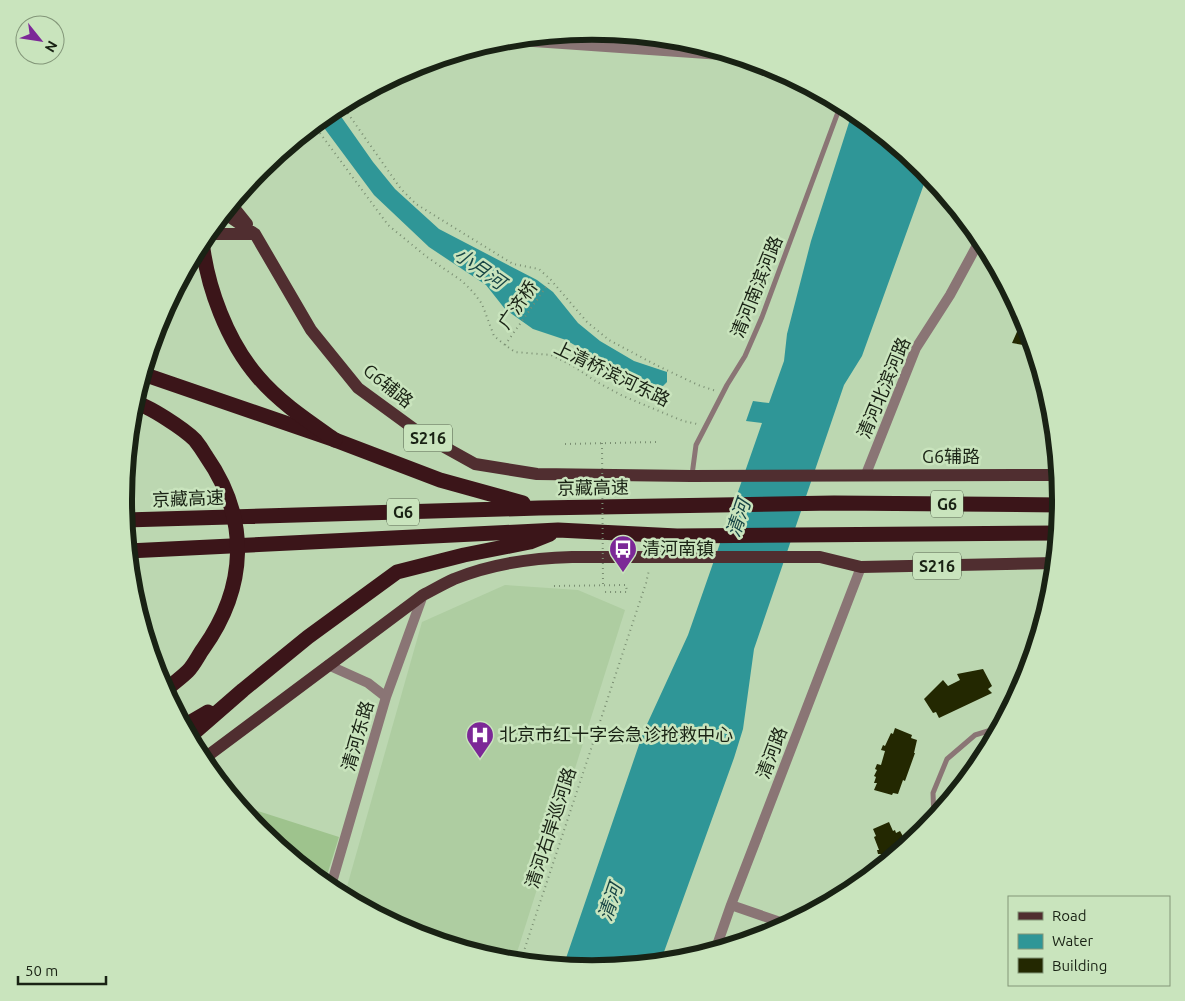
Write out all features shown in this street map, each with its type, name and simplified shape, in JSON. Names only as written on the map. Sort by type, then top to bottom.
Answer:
[{"type":"highway","points":[[203,255],[204,264],[228,333],[258,377],[285,403],[335,440]]},
{"type":"highway","points":[[149,376],[335,440],[440,480],[539,508]]},
{"type":"highway","points":[[142,405],[170,421],[195,440],[218,472],[232,507],[239,548],[232,594],[215,633],[188,670],[171,686]]},
{"type":"highway","name":"京藏高速","points":[[133,520],[539,508],[834,503],[1053,505]]},
{"type":"highway","points":[[195,732],[308,637],[397,572],[464,555],[530,542],[558,530]]},
{"type":"highway","name":"G6","points":[[135,551],[558,530],[677,536],[1052,533]]},
{"type":"highway","points":[[189,723],[243,690]]},
{"type":"main road","points":[[236,210],[255,234]]},
{"type":"main road","name":"G6辅路","points":[[230,217],[255,234],[311,330],[358,388],[421,434],[476,464],[537,474],[691,476],[1052,475]]},
{"type":"main road","points":[[217,234],[255,234]]},
{"type":"main road","name":"S216","points":[[651,558],[820,557],[861,568],[1049,563]]},
{"type":"main road","points":[[209,755],[423,595],[454,579],[489,568],[543,558],[651,558]]},
{"type":"street","points":[[545,43],[702,54]]},
{"type":"street","name":"清河北滨河路","points":[[866,474],[916,348],[950,295],[976,247]]},
{"type":"street","name":"清河路","points":[[718,943],[861,568]]},
{"type":"street","name":"清河东路","points":[[333,880],[386,698],[423,595]]},
{"type":"street","points":[[328,666],[368,683],[386,698]]},
{"type":"street","points":[[731,905],[779,922]]},
{"type":"lane","name":"清河南滨河路","points":[[691,476],[696,445],[723,392],[745,356],[762,317],[838,112]]},
{"type":"lane","points":[[934,810],[933,793],[947,759],[975,735],[992,730]]},
{"type":"path","points":[[347,112],[401,189],[416,204],[513,264],[539,269],[551,280],[587,322],[608,340],[698,385],[723,392]]},
{"type":"path","points":[[318,131],[388,225],[427,257],[462,281],[473,292],[482,304],[494,336],[505,345]]},
{"type":"path","name":"广济桥","points":[[505,345],[551,280]]},
{"type":"path","name":"上清桥滨河东路","points":[[505,345],[515,352],[551,355],[623,396],[683,421],[706,426]]},
{"type":"path","points":[[565,444],[657,442]]},
{"type":"path","points":[[602,443],[603,586]]},
{"type":"path","name":"清河右岸巡河路","points":[[523,955],[646,583],[651,558]]},
{"type":"path","points":[[554,586],[626,585],[626,592],[603,592]]},
{"type":"shaded area","name":"北京市红十字会急诊抢救中心","points":[[505,585],[578,590],[625,610],[516,954],[444,937],[389,914],[346,889],[422,622]]},
{"type":"shaded area","points":[[250,809],[339,837],[327,876],[289,847]]},
{"type":"water","name":"小月河","points":[[340,116],[373,162],[395,189],[439,229],[537,280],[553,292],[578,323],[600,341],[634,361],[667,372],[667,382],[663,386],[644,382],[605,363],[566,340],[533,329],[505,309],[486,285],[429,247],[374,195],[324,127]]},
{"type":"water","name":"清河","points":[[850,119],[896,154],[925,182],[862,356],[844,385],[754,649],[743,729],[663,955],[623,960],[565,960],[643,733],[688,635],[762,423],[746,421],[753,401],[769,403],[784,361],[787,334],[811,241]]},
{"type":"building","points":[[1019,327],[1026,346],[1012,343]]},
{"type":"building","points":[[983,669],[992,686],[988,689],[992,693],[939,718],[936,712],[933,713],[924,699],[943,680],[948,686],[960,680],[957,674]]},
{"type":"building","points":[[895,728],[912,735],[911,738],[917,740],[915,753],[905,781],[903,780],[898,794],[893,793],[892,795],[874,790],[877,783],[874,783],[876,777],[874,776],[877,764],[881,765],[885,751],[881,750],[883,745],[885,746]]},
{"type":"building","points":[[889,822],[893,831],[895,830],[896,833],[900,831],[905,839],[883,858],[881,854],[878,854],[877,850],[879,850],[873,829]]},
{"type":"place","name":"清河南镇","points":[[623,573]]},
{"type":"place","name":"北京市红十字会急诊抢救中心","points":[[480,759]]}]
